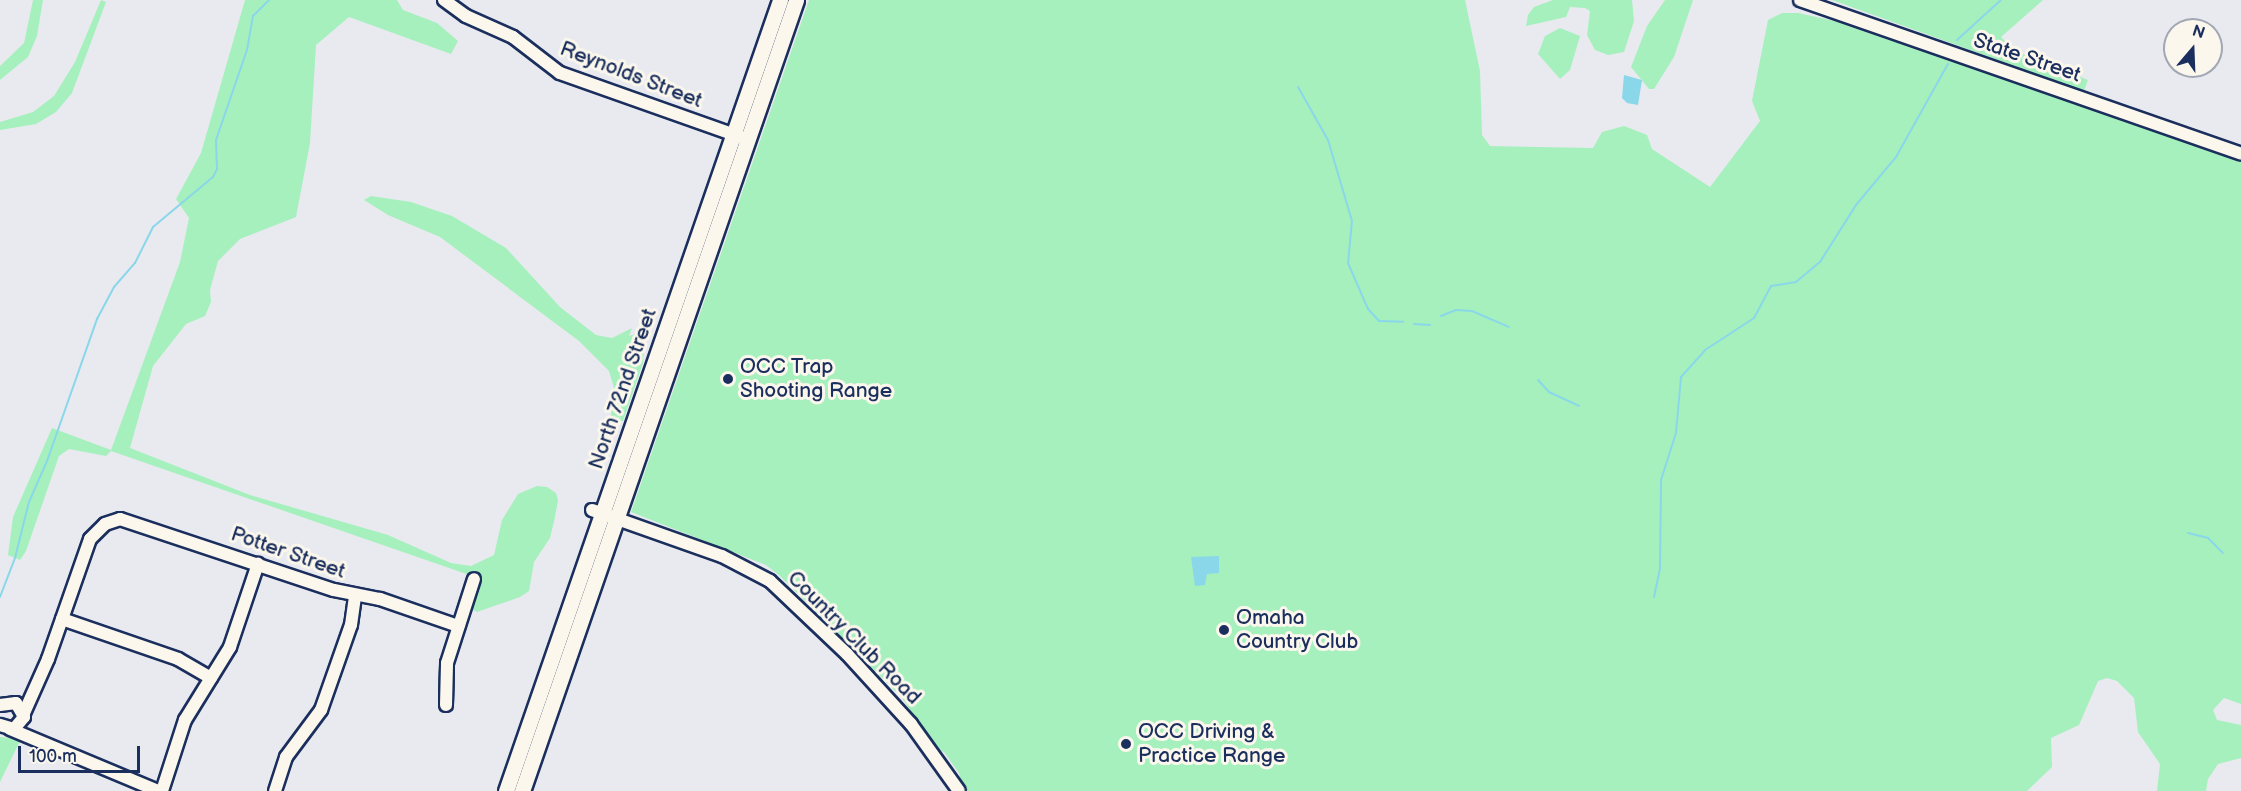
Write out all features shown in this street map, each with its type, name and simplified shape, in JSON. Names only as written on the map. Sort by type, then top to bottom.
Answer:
[{"type":"main road","name":"North 72nd Street","points":[[740,137],[780,0]]},
{"type":"main road","name":"North 72nd Street","points":[[506,791],[603,514],[740,137],[796,0]]},
{"type":"main road","name":"North 72nd Street","points":[[522,791],[603,514]]},
{"type":"street","name":"Reynolds Street","points":[[444,0],[466,16],[513,37],[560,73],[740,137]]},
{"type":"street","name":"State Street","points":[[1800,0],[1815,2],[2241,154]]},
{"type":"street","name":"Country Club Road","points":[[603,514],[739,563],[784,592],[911,724],[959,791]]},
{"type":"street","name":"Potter Street","points":[[62,619],[90,539],[105,524],[120,519],[136,522],[355,595],[380,599],[458,626]]},
{"type":"street","points":[[4,729],[160,791],[181,730],[230,647],[258,564]]},
{"type":"street","points":[[446,705],[446,670],[474,579]]},
{"type":"street","points":[[275,791],[286,758],[321,710],[351,625],[355,595]]},
{"type":"street","points":[[4,729],[20,724],[62,619],[178,659],[211,678]]},
{"type":"street","points":[[37,681],[5,701],[24,715],[33,736],[48,748]]},
{"type":"green space","points":[[33,0],[43,0],[37,36],[28,57],[0,80],[0,66],[24,43]]},
{"type":"green space","points":[[101,0],[106,2],[72,93],[56,112],[36,124],[0,130],[0,122],[33,112],[54,96],[75,62]]},
{"type":"green space","points":[[245,0],[397,0],[403,10],[437,23],[458,41],[451,54],[349,17],[316,45],[310,143],[296,217],[240,239],[218,261],[210,290],[211,302],[205,316],[186,324],[153,366],[130,448],[250,495],[388,535],[451,563],[471,566],[494,555],[502,520],[518,494],[537,486],[547,487],[556,493],[558,500],[550,538],[534,562],[529,591],[520,597],[477,612],[472,609],[472,597],[478,578],[111,451],[106,456],[69,449],[59,456],[26,551],[20,560],[8,555],[13,517],[52,428],[111,450],[180,262],[189,218],[176,199],[201,153]]},
{"type":"green space","name":"Omaha Country Club","points":[[809,0],[1465,0],[1480,71],[1482,135],[1490,146],[1593,148],[1602,132],[1624,126],[1647,135],[1652,149],[1710,187],[1760,121],[1752,101],[1768,20],[1782,13],[1798,13],[1844,23],[2241,158],[2241,704],[2224,698],[2213,710],[2217,720],[2241,725],[2241,758],[2218,764],[2208,779],[2206,791],[2157,791],[2160,764],[2138,732],[2134,698],[2117,681],[2107,678],[2098,681],[2079,725],[2051,738],[2052,767],[2027,791],[964,791],[959,773],[944,752],[936,749],[902,698],[780,576],[766,565],[631,512]]},
{"type":"green space","points":[[1553,0],[1632,0],[1634,21],[1624,52],[1608,55],[1595,50],[1587,35],[1590,11],[1585,8],[1570,7],[1566,17],[1526,26],[1528,15],[1534,7]]},
{"type":"green space","points":[[1665,0],[1693,0],[1674,57],[1654,89],[1649,89],[1631,67],[1647,26]]},
{"type":"green space","points":[[1832,0],[2043,0],[2001,37],[2015,51],[2088,80],[2084,91]]},
{"type":"green space","points":[[1560,28],[1580,36],[1570,70],[1560,79],[1538,54],[1545,36]]},
{"type":"green space","points":[[371,196],[411,202],[452,216],[506,248],[560,307],[596,335],[612,338],[632,328],[629,336],[641,332],[645,337],[643,363],[623,421],[610,421],[615,391],[609,371],[579,341],[440,237],[388,215],[364,200]]},
{"type":"green space","points":[[0,737],[21,739],[0,782]]},
{"type":"water","points":[[1624,75],[1642,80],[1638,105],[1627,103],[1622,98]]},
{"type":"water","points":[[1219,556],[1219,573],[1207,574],[1205,585],[1195,586],[1191,557]]},
{"type":"waterway","points":[[0,597],[15,558],[29,502],[47,461],[97,319],[114,287],[135,263],[153,227],[213,177],[217,169],[216,140],[247,50],[253,16],[269,0]]},
{"type":"waterway","points":[[1957,40],[2001,0]]},
{"type":"waterway","points":[[1654,597],[1660,568],[1661,480],[1676,433],[1681,377],[1705,350],[1754,318],[1771,286],[1796,282],[1820,262],[1856,205],[1896,157],[1948,64]]},
{"type":"waterway","points":[[1298,87],[1328,140],[1352,221],[1348,263],[1368,309],[1379,321],[1403,322]]},
{"type":"waterway","points":[[1441,316],[1456,310],[1472,311],[1509,327]]},
{"type":"waterway","points":[[1414,324],[1430,325]]},
{"type":"waterway","points":[[1538,380],[1549,392],[1579,406]]},
{"type":"waterway","points":[[2188,533],[2208,538],[2223,553]]},
{"type":"place","name":"OCC Trap Shooting Range","points":[[728,379]]},
{"type":"place","name":"Omaha Country Club","points":[[1224,630]]},
{"type":"place","name":"OCC Driving & Practice Range","points":[[1126,744]]}]
